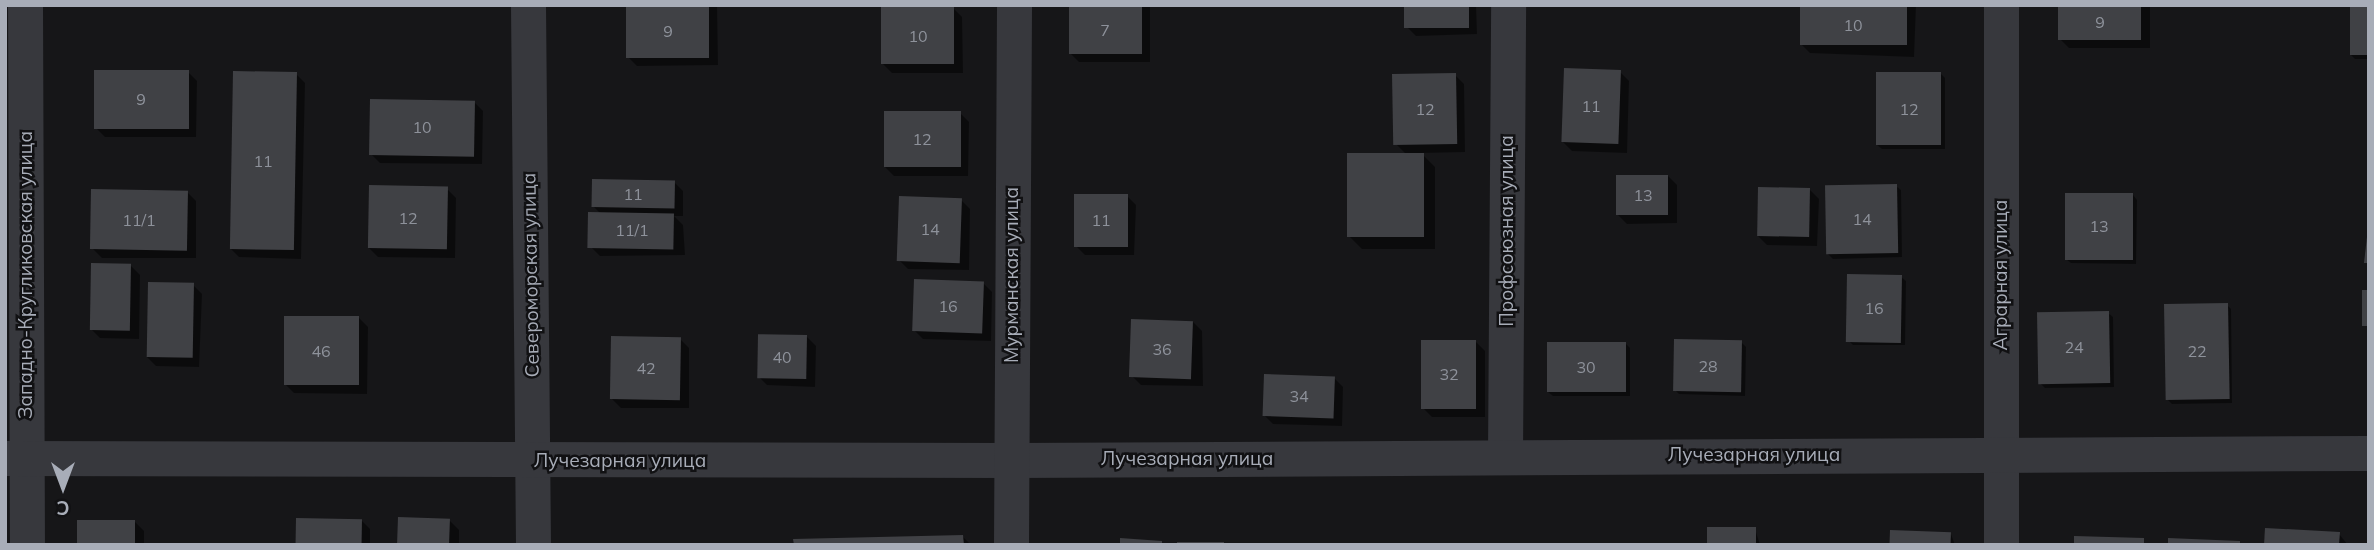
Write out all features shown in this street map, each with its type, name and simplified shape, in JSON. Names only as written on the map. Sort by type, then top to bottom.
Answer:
[{"type":"street","name":"Западно-Кругликовская улица","points":[[25,5],[16,459],[27,545]]},
{"type":"street","name":"Североморская улица","points":[[528,5],[533,545]]},
{"type":"street","name":"Мурманская улица","points":[[1011,545],[1014,5]]},
{"type":"street","name":"Профсоюзная улица","points":[[1505,456],[1508,5]]},
{"type":"street","name":"Аграрная улица","points":[[2001,5],[2001,545]]},
{"type":"street","name":"Лучезарная улица","points":[[16,459],[1011,460],[2369,453]]},
{"type":"building","points":[[626,5],[709,5],[709,58],[626,58]]},
{"type":"building","points":[[1069,5],[1142,5],[1142,54],[1069,54]]},
{"type":"building","points":[[1404,5],[1469,5],[1469,28],[1404,28]]},
{"type":"building","points":[[1800,5],[1907,5],[1907,45],[1800,45]]},
{"type":"building","points":[[2058,5],[2141,5],[2141,40],[2058,40]]},
{"type":"building","points":[[2350,5],[2369,5],[2369,55],[2350,55]]},
{"type":"building","points":[[881,7],[954,7],[954,64],[881,64]]},
{"type":"building","points":[[1564,68],[1621,70],[1618,144],[1561,142]]},
{"type":"building","points":[[94,70],[189,70],[189,129],[94,129]]},
{"type":"building","points":[[233,71],[297,72],[294,250],[230,249]]},
{"type":"building","points":[[1876,72],[1941,72],[1941,145],[1876,145]]},
{"type":"building","points":[[1456,73],[1457,144],[1393,145],[1392,74]]},
{"type":"building","points":[[370,99],[475,101],[474,157],[369,155]]},
{"type":"building","points":[[884,111],[961,111],[961,167],[884,167]]},
{"type":"building","points":[[1347,153],[1424,153],[1424,237],[1347,237]]},
{"type":"building","points":[[1616,175],[1668,175],[1668,215],[1616,215]]},
{"type":"building","points":[[592,179],[675,180],[674,208],[592,207]]},
{"type":"building","points":[[1897,184],[1898,253],[1826,254],[1825,185]]},
{"type":"building","points":[[369,185],[448,186],[447,249],[368,248]]},
{"type":"building","points":[[1758,187],[1810,188],[1809,237],[1757,236]]},
{"type":"building","points":[[91,189],[188,191],[187,251],[90,249]]},
{"type":"building","points":[[2065,193],[2133,193],[2133,260],[2065,260]]},
{"type":"building","points":[[1074,194],[1128,194],[1128,247],[1074,247]]},
{"type":"building","points":[[899,196],[962,198],[960,263],[897,261]]},
{"type":"building","points":[[588,212],[674,214],[673,249],[587,248]]},
{"type":"building","points":[[2367,237],[2369,263],[2364,263]]},
{"type":"building","points":[[91,263],[131,264],[130,331],[90,330]]},
{"type":"building","points":[[1847,274],[1902,275],[1901,343],[1846,342]]},
{"type":"building","points":[[914,279],[984,281],[982,333],[912,331]]},
{"type":"building","points":[[148,282],[194,283],[193,358],[147,357]]},
{"type":"building","points":[[2362,290],[2369,290],[2369,326],[2362,326]]},
{"type":"building","points":[[2228,303],[2230,399],[2166,400],[2164,304]]},
{"type":"building","points":[[2109,311],[2110,383],[2038,384],[2037,312]]},
{"type":"building","points":[[284,316],[359,316],[359,385],[284,385]]},
{"type":"building","points":[[1131,319],[1193,321],[1191,379],[1129,377]]},
{"type":"building","points":[[758,334],[807,335],[806,379],[757,378]]},
{"type":"building","points":[[611,336],[681,337],[680,400],[610,399]]},
{"type":"building","points":[[1674,339],[1742,340],[1741,392],[1673,391]]},
{"type":"building","points":[[1421,340],[1476,340],[1476,409],[1421,409]]},
{"type":"building","points":[[1547,342],[1626,342],[1626,392],[1547,392]]},
{"type":"building","points":[[1264,374],[1335,376],[1333,418],[1263,416]]},
{"type":"building","points":[[398,517],[450,519],[449,545],[397,545]]},
{"type":"building","points":[[296,518],[362,519],[362,545],[296,545]]},
{"type":"building","points":[[77,520],[135,520],[135,545],[77,545]]},
{"type":"building","points":[[1707,527],[1756,527],[1756,545],[1707,545]]},
{"type":"building","points":[[2265,528],[2340,532],[2339,545],[2264,545]]},
{"type":"building","points":[[1890,530],[1951,532],[1951,545],[1889,545]]},
{"type":"building","points":[[963,535],[964,545],[794,545],[793,539]]},
{"type":"building","points":[[2074,536],[2144,538],[2144,545],[2074,545]]},
{"type":"building","points":[[1120,538],[1162,541],[1162,545],[1120,545]]},
{"type":"building","points":[[2168,538],[2240,541],[2240,545],[2168,545]]},
{"type":"building","points":[[1177,542],[1224,542],[1224,545],[1177,545]]}]
